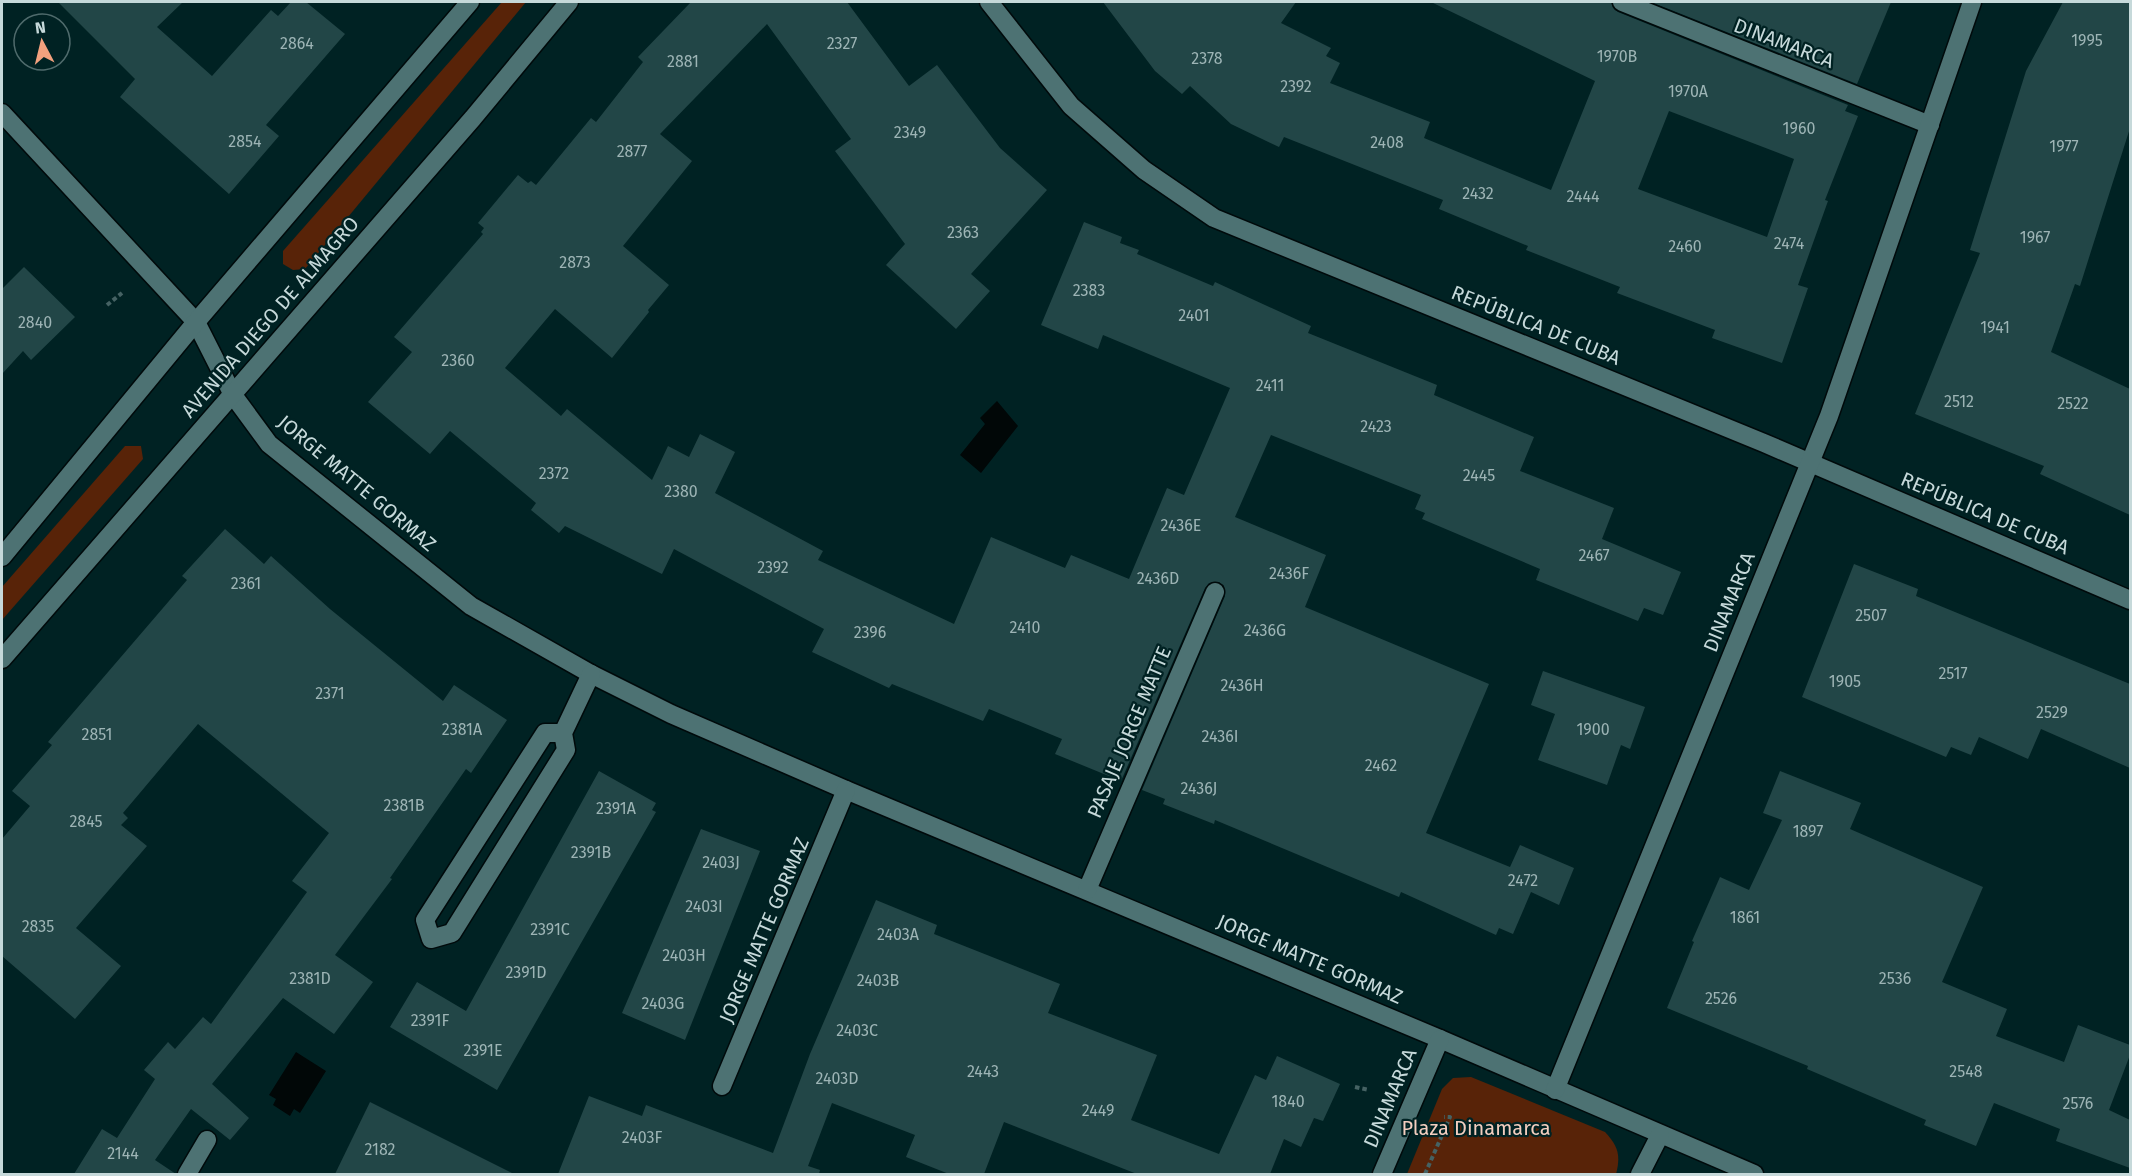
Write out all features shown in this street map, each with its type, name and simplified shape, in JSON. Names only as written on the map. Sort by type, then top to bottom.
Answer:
[{"type":"street","points":[[2,557],[196,322],[470,2]]},
{"type":"street","name":"AVENIDA DIEGO DE ALMAGRO","points":[[2,659],[473,118],[569,2]]},
{"type":"street","name":"REPÚBLICA DE CUBA","points":[[989,2],[1071,106],[1144,170],[1214,218],[1809,462],[2130,600]]},
{"type":"street","name":"DINAMARCA","points":[[1622,2],[1930,125]]},
{"type":"street","name":"DINAMARCA","points":[[1555,1090],[1829,416],[1972,2]]},
{"type":"street","name":"JORGE MATTE GORMAZ","points":[[2,112],[196,322],[232,395],[269,444],[471,606],[591,674],[671,714],[1754,1174]]},
{"type":"street","name":"PASAJE JORGE MATTE","points":[[1087,890],[1215,592]]},
{"type":"street","points":[[563,733],[545,733],[425,920],[431,939],[452,933],[566,750],[563,733],[591,674]]},
{"type":"street","name":"JORGE MATTE GORMAZ","points":[[722,1086],[846,790]]},
{"type":"street","name":"DINAMARCA","points":[[1382,1174],[1440,1039]]},
{"type":"street","points":[[1640,1174],[1660,1135]]},
{"type":"street","points":[[188,1174],[207,1140]]},
{"type":"path","points":[[107,305],[122,293]]},
{"type":"path","points":[[1355,1086],[1369,1089]]},
{"type":"path","points":[[1425,1174],[1449,1117]]},
{"type":"green space","points":[[502,2],[526,2],[305,269],[293,270],[283,264],[283,251]]},
{"type":"green space","points":[[125,446],[141,446],[143,459],[2,620],[2,587]]},
{"type":"green space","name":"Plaza Dinamarca","points":[[1471,1077],[1605,1132],[1617,1151],[1616,1174],[1407,1174],[1442,1089],[1453,1078]]},
{"type":"shaded area","points":[[997,401],[1018,426],[981,473],[960,455],[985,424],[980,418]]},
{"type":"shaded area","points":[[296,1052],[326,1071],[300,1113],[294,1109],[290,1116],[273,1105],[276,1099],[269,1095]]},
{"type":"building","points":[[58,2],[183,2],[157,27],[212,76],[271,10],[278,16],[291,2],[306,2],[345,34],[266,125],[279,136],[229,194],[120,97],[135,79],[72,16],[72,12],[68,12]]},
{"type":"building","points":[[691,2],[847,2],[909,86],[937,65],[1000,148],[1047,190],[971,274],[990,291],[956,329],[886,265],[905,244],[835,151],[851,139],[767,24],[660,134],[692,161],[623,246],[669,285],[648,310],[649,312],[612,358],[555,309],[505,368],[561,416],[567,409],[652,480],[668,446],[689,457],[700,434],[735,452],[715,493],[823,551],[818,560],[954,624],[991,537],[1065,568],[1071,555],[1129,579],[1167,488],[1184,495],[1230,388],[1103,335],[1098,349],[1041,325],[1084,222],[1122,237],[1120,243],[1139,250],[1137,254],[1213,286],[1215,282],[1311,326],[1308,333],[1437,385],[1434,395],[1534,437],[1520,471],[1614,508],[1602,539],[1681,572],[1663,615],[1644,608],[1638,621],[1536,580],[1540,569],[1422,519],[1425,513],[1415,509],[1421,495],[1271,435],[1235,517],[1326,555],[1305,607],[1489,684],[1426,833],[1510,867],[1520,845],[1574,868],[1559,905],[1531,892],[1513,934],[1499,928],[1496,935],[1401,892],[1399,897],[1215,820],[1214,824],[1163,804],[1165,799],[1142,790],[1225,596],[1224,586],[1219,582],[1209,583],[1205,588],[1121,781],[1055,754],[1062,739],[989,709],[983,721],[892,684],[889,688],[812,652],[824,629],[674,549],[662,574],[565,526],[559,533],[531,510],[536,503],[450,431],[430,454],[368,402],[412,352],[394,337],[483,234],[481,232],[484,228],[478,223],[518,175],[528,183],[531,181],[536,185],[591,118],[596,122],[643,62],[638,57]]},
{"type":"building","points":[[1103,2],[1296,2],[1281,23],[1331,48],[1326,56],[1340,63],[1330,83],[1430,122],[1424,138],[1551,190],[1595,81],[1431,2],[1611,2],[1613,8],[1618,12],[1848,105],[1845,111],[1858,116],[1825,200],[1828,201],[1798,285],[1808,288],[1782,363],[1712,338],[1715,330],[1617,293],[1620,287],[1526,250],[1528,246],[1439,209],[1443,200],[1284,137],[1279,147],[1231,124],[1190,86],[1182,94],[1155,71]],"holes":[[[1669,111],[1794,159],[1767,237],[1638,189]]]},
{"type":"building","points":[[1651,2],[1891,2],[1857,84]]},
{"type":"building","points":[[2063,2],[2130,2],[2130,128],[2080,286],[2075,284],[2051,352],[2130,389],[2130,515],[2040,474],[2044,466],[1915,414],[1980,253],[1970,250],[2026,71]]},
{"type":"building","points":[[24,267],[75,317],[31,360],[23,351],[2,374],[2,289]]},
{"type":"building","points":[[225,529],[264,564],[271,556],[330,609],[443,701],[454,685],[507,720],[471,773],[466,769],[390,878],[392,879],[335,955],[373,982],[334,1034],[283,998],[212,1084],[249,1118],[230,1140],[191,1109],[155,1160],[176,1174],[74,1174],[102,1129],[117,1138],[155,1079],[144,1070],[168,1042],[175,1049],[203,1017],[211,1024],[307,892],[292,881],[329,833],[198,724],[123,813],[128,818],[121,825],[147,846],[76,928],[121,966],[75,1019],[2,956],[2,839],[30,806],[12,791],[52,745],[48,742],[187,580],[182,576]]},
{"type":"building","points":[[1854,564],[1918,589],[1916,596],[2130,684],[2130,768],[2041,729],[2028,759],[1979,737],[1971,755],[1951,747],[1946,757],[1802,697]]},
{"type":"building","points":[[1543,671],[1645,707],[1630,749],[1621,745],[1607,785],[1538,760],[1555,714],[1531,705]]},
{"type":"building","points":[[599,771],[656,803],[652,810],[656,812],[497,1090],[390,1027],[417,982],[466,1011]]},
{"type":"building","points":[[1780,771],[1861,803],[1850,829],[1983,887],[1942,982],[2007,1009],[1996,1036],[2064,1062],[2078,1025],[2130,1045],[2130,1055],[2109,1110],[2130,1120],[2130,1168],[2056,1141],[2060,1129],[1994,1103],[1976,1146],[1924,1125],[1926,1120],[1807,1069],[1808,1066],[1667,1008],[1694,942],[1692,941],[1720,877],[1749,890],[1782,820],[1763,813]]},
{"type":"building","points":[[701,829],[760,851],[685,1040],[622,1013]]},
{"type":"building","points":[[876,900],[937,925],[934,934],[1060,984],[1048,1013],[1157,1055],[1131,1120],[1219,1154],[1255,1075],[1266,1080],[1277,1056],[1340,1084],[1323,1121],[1314,1118],[1301,1147],[1284,1139],[1270,1174],[1137,1174],[1004,1122],[984,1174],[949,1174],[906,1157],[915,1135],[832,1103],[808,1166],[820,1170],[819,1174],[558,1174],[589,1096],[642,1116],[646,1105],[773,1153],[810,1054]]},
{"type":"building","points":[[370,1102],[514,1174],[335,1174]]}]
